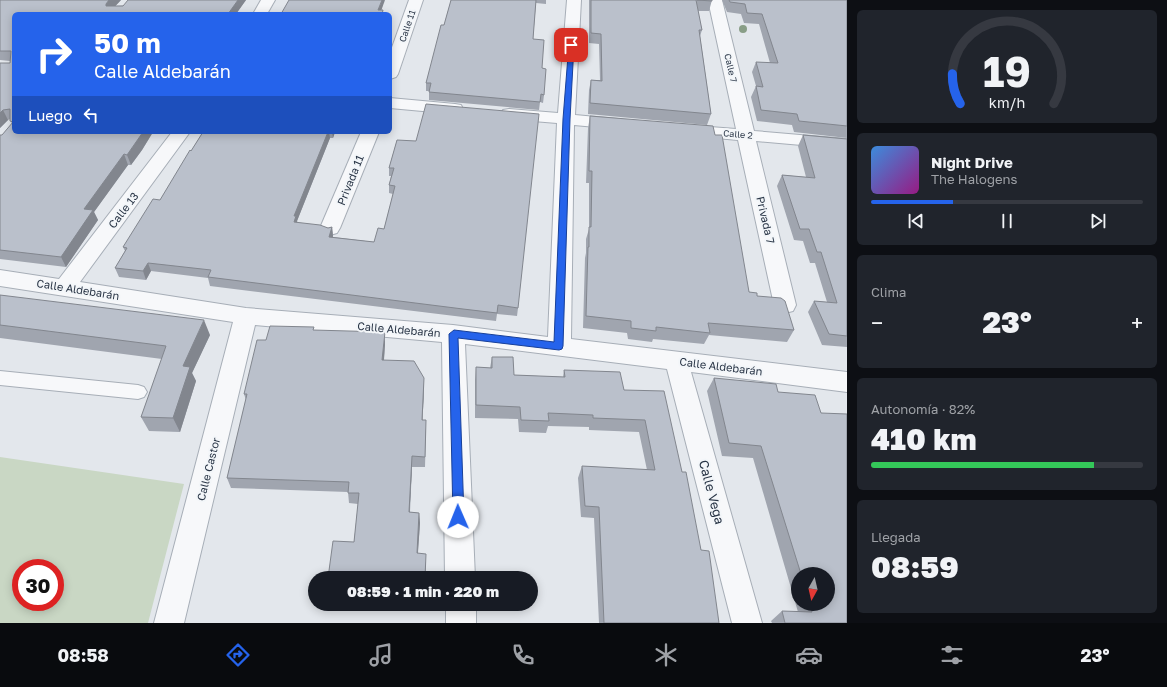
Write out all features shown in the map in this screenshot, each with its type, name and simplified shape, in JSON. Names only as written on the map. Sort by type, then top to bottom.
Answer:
[{"type":"street","points":[[261,12],[268,0]]},
{"type":"street","name":"Calle 11","points":[[392,68],[416,0]]},
{"type":"street","points":[[559,346],[566,119],[574,0]]},
{"type":"street","name":"Calle 7","points":[[715,0],[747,135]]},
{"type":"street","points":[[392,103],[637,126]]},
{"type":"street","name":"Calle 2","points":[[668,128],[847,144]]},
{"type":"street","name":"Calle 13","points":[[65,287],[180,134]]},
{"type":"street","name":"Privada 11","points":[[330,228],[369,134]]},
{"type":"street","name":"Privada 7","points":[[747,135],[785,305]]},
{"type":"street","name":"Calle Aldebarán","points":[[0,278],[246,316],[454,334],[847,382]]},
{"type":"street","name":"Calle Castor","points":[[169,623],[246,316]]},
{"type":"street","points":[[454,334],[460,571]]},
{"type":"street","name":"Calle Vega","points":[[676,360],[747,623]]},
{"type":"street","points":[[460,611],[461,623]]},
{"type":"lane","points":[[0,378],[138,392]]},
{"type":"green space","points":[[0,457],[184,484],[148,623],[0,623]]},
{"type":"building","points":[[0,0],[109,0],[106,6],[123,6],[128,0],[238,0],[229,12],[12,12],[12,122],[10,121],[10,109],[3,110],[0,113],[0,63],[10,63],[11,51],[0,51]]},
{"type":"building","points":[[289,0],[382,0],[378,10],[383,10],[382,12],[282,12]]},
{"type":"building","points":[[451,0],[536,0],[533,39],[544,40],[542,68],[546,69],[544,95],[541,94],[540,102],[429,92],[431,83],[426,83],[441,25],[444,25]]},
{"type":"building","points":[[591,0],[696,0],[702,30],[699,30],[711,114],[590,103],[591,80],[602,81],[601,34],[591,33]]},
{"type":"building","points":[[729,0],[847,0],[847,126],[799,121],[797,114],[761,110],[756,86],[763,87],[756,62],[778,63],[762,14],[747,13],[745,4],[730,2]]},
{"type":"building","points":[[426,104],[539,114],[518,308],[498,305],[497,313],[463,309],[208,277],[211,270],[148,263],[143,271],[115,268],[127,248],[123,247],[153,199],[160,200],[190,150],[191,151],[202,134],[327,134],[294,216],[296,216],[294,222],[320,225],[328,228],[332,227],[329,237],[374,242],[378,228],[384,229],[395,186],[389,185],[394,168],[389,168],[397,140],[416,141]]},
{"type":"building","points":[[590,116],[713,126],[715,135],[722,135],[749,292],[757,293],[757,296],[781,298],[785,301],[794,330],[708,323],[710,333],[656,327],[656,331],[631,328],[631,321],[586,316],[589,227],[591,227],[592,171],[589,171]]},
{"type":"building","points":[[12,123],[12,134],[142,134],[127,155],[124,154],[84,209],[93,210],[61,257],[0,250],[0,135],[2,135]]},
{"type":"building","points":[[803,135],[847,139],[847,336],[829,334],[814,301],[837,303],[821,252],[817,252],[809,229],[800,229],[782,175],[815,178]]},
{"type":"building","points":[[0,295],[204,320],[183,366],[190,367],[173,418],[141,417],[166,346],[0,325]]},
{"type":"building","points":[[270,326],[314,327],[313,330],[385,332],[382,360],[414,361],[424,378],[422,420],[426,420],[425,457],[412,456],[409,512],[419,513],[417,553],[426,554],[425,571],[329,571],[333,541],[354,542],[359,493],[348,493],[349,482],[227,478],[247,394],[244,394],[257,340],[266,340]]},
{"type":"building","points":[[492,357],[513,357],[514,375],[565,377],[564,370],[620,372],[624,390],[664,391],[682,472],[686,472],[701,550],[709,551],[719,623],[604,623],[599,507],[585,506],[582,466],[655,470],[645,420],[593,418],[593,415],[548,413],[549,421],[521,420],[520,407],[476,405],[476,367],[492,368]]},
{"type":"building","points":[[714,378],[776,384],[778,392],[815,395],[821,413],[847,414],[847,623],[785,623],[782,611],[835,611],[835,567],[799,567],[761,446],[729,443]]},
{"type":"route","points":[[458,517],[454,334],[559,346],[566,119],[571,45]]}]
